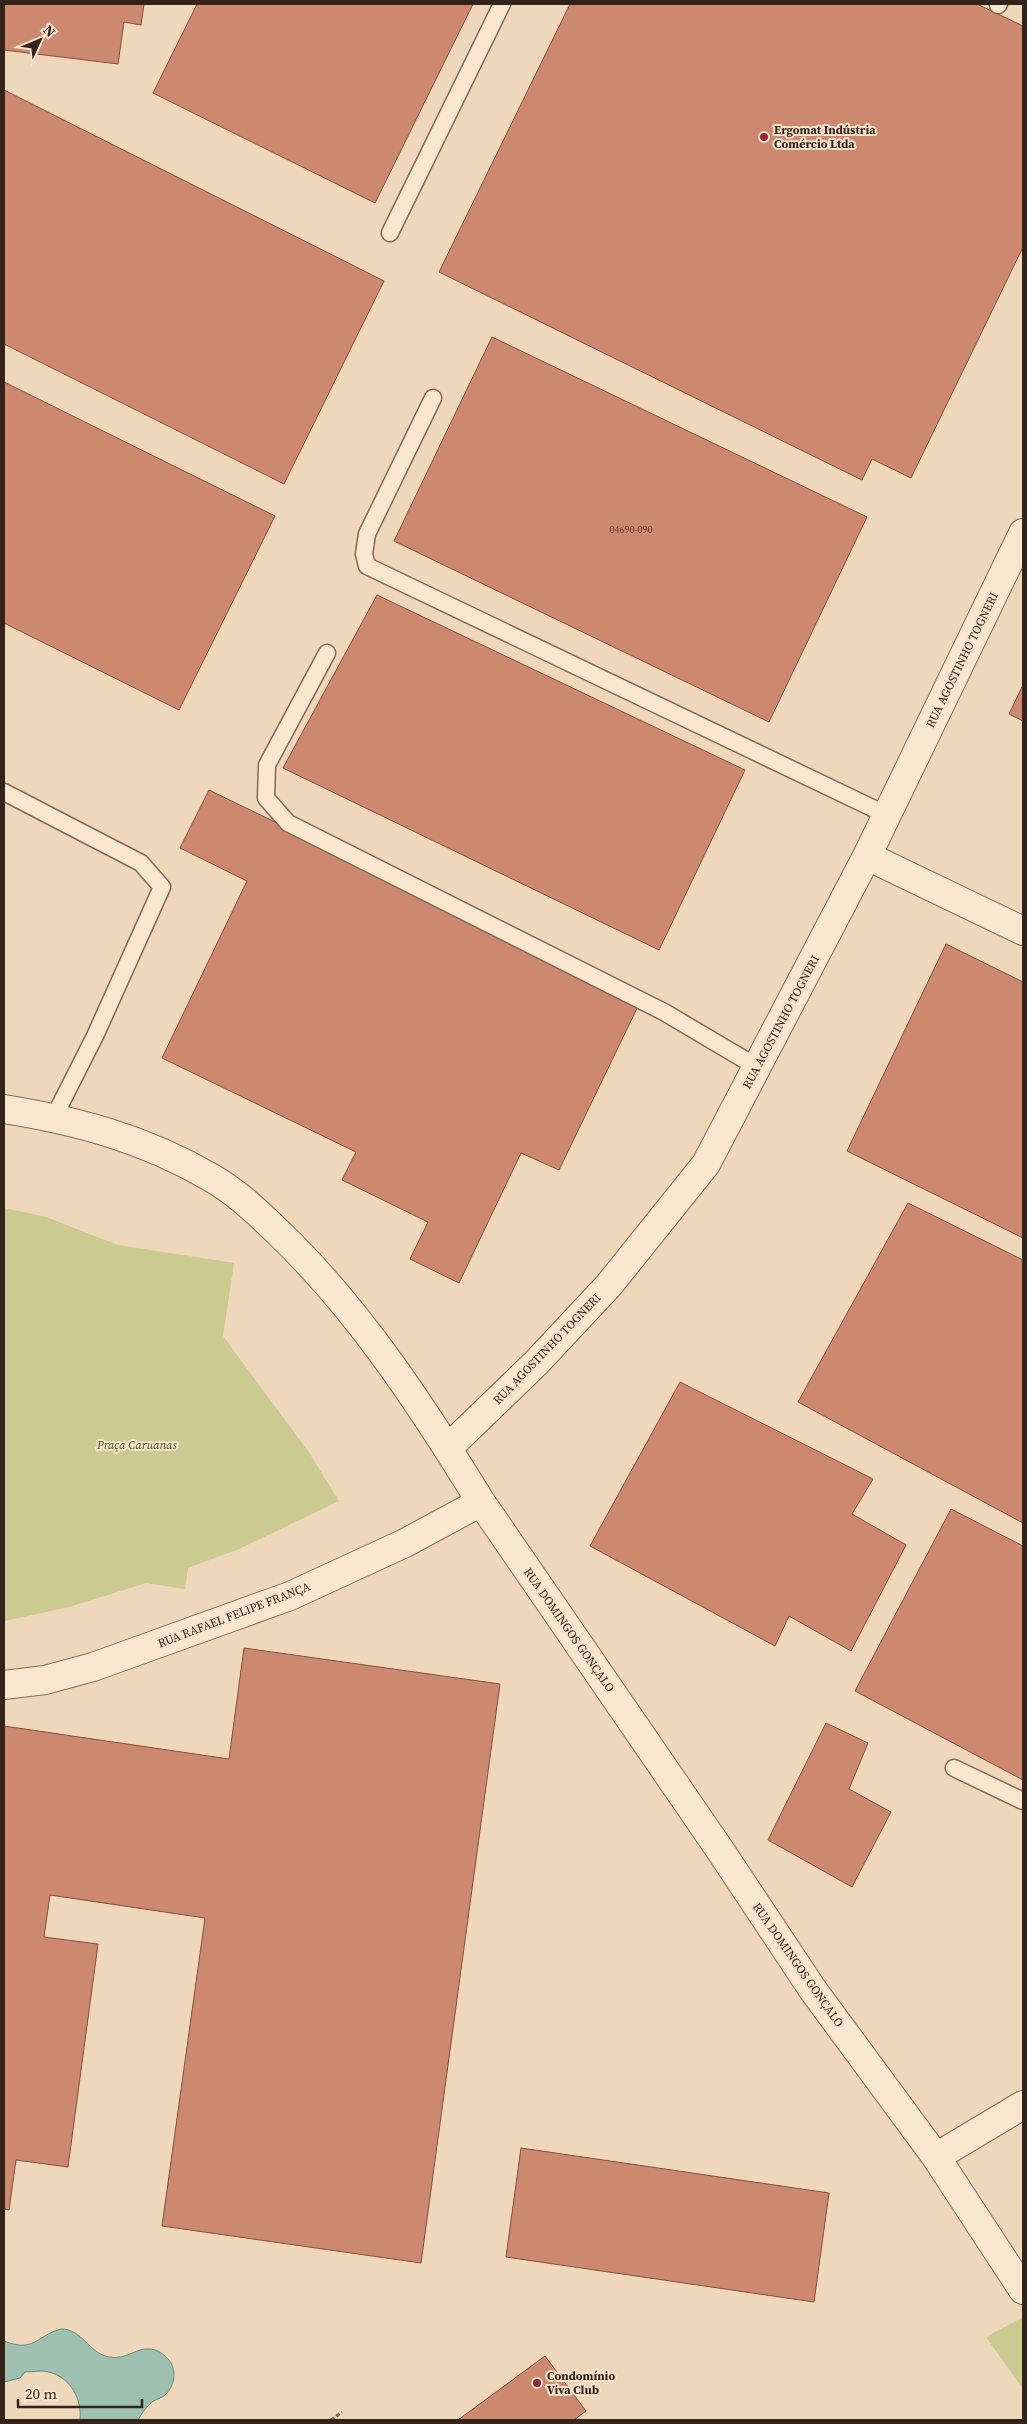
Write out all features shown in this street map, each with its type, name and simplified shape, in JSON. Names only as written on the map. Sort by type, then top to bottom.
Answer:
[{"type":"street","name":"RUA AGOSTINHO TOGNERI","points":[[448,1448],[556,1342],[609,1285],[706,1164],[867,856],[1023,533]]},
{"type":"street","points":[[867,856],[1023,931]]},
{"type":"street","name":"RUA DOMINGOS GONÇALO","points":[[4,1109],[54,1117],[132,1138],[168,1154],[212,1178],[249,1203],[327,1282],[400,1378],[448,1448],[481,1502],[720,1850],[813,1990],[936,2157],[1023,2290]]},
{"type":"street","name":"RUA RAFAEL FELIPE FRANÇA","points":[[4,1685],[45,1680],[93,1667],[290,1596],[405,1543],[481,1502]]},
{"type":"street","points":[[936,2157],[1023,2105]]},
{"type":"lane","points":[[390,233],[502,4]]},
{"type":"lane","points":[[433,398],[367,534],[364,554],[366,566],[887,815]]},
{"type":"lane","points":[[327,653],[267,765],[266,798],[288,823],[664,1012],[757,1067]]},
{"type":"lane","points":[[4,792],[141,863],[162,887],[95,1036],[54,1117]]},
{"type":"lane","points":[[954,1768],[1023,1801]]},
{"type":"path","points":[[331,2420],[342,2412]]},
{"type":"green space","name":"Praça Caruanas","points":[[4,1208],[46,1217],[118,1245],[234,1263],[223,1336],[310,1454],[339,1501],[239,1549],[188,1568],[185,1589],[146,1583],[69,1607],[4,1621]]},
{"type":"green space","points":[[1023,2317],[1023,2389],[986,2337]]},
{"type":"shaded area","points":[[61,2329],[75,2333],[96,2351],[109,2357],[126,2356],[144,2349],[160,2352],[172,2364],[174,2378],[171,2387],[164,2396],[154,2401],[144,2410],[138,2420],[80,2420],[77,2397],[69,2384],[57,2375],[43,2371],[25,2372],[20,2378],[4,2382],[4,2341],[22,2345],[29,2344]]},
{"type":"building","points":[[4,4],[144,4],[141,25],[124,22],[118,64],[4,50]]},
{"type":"building","points":[[197,4],[473,4],[375,203],[153,93]]},
{"type":"building","name":"Ergomat Indústria Comércio Ltda","points":[[570,4],[977,4],[1023,26],[1023,247],[911,478],[872,459],[862,480],[439,272]]},
{"type":"building","points":[[4,90],[384,281],[284,484],[4,344]]},
{"type":"building","points":[[492,337],[867,517],[769,722],[394,541]]},
{"type":"building","points":[[4,382],[275,516],[179,710],[4,623]]},
{"type":"building","points":[[377,595],[745,770],[659,950],[283,768]]},
{"type":"building","points":[[1023,685],[1023,721],[1009,714]]},
{"type":"building","points":[[209,790],[641,1000],[559,1170],[521,1153],[459,1283],[410,1259],[428,1222],[342,1180],[356,1152],[162,1058],[247,881],[180,848]]},
{"type":"building","points":[[946,944],[1023,982],[1023,1238],[847,1151]]},
{"type":"building","points":[[908,1203],[1023,1260],[1023,1523],[798,1402]]},
{"type":"building","points":[[680,1382],[873,1479],[852,1514],[906,1545],[851,1651],[789,1616],[775,1646],[590,1546]]},
{"type":"building","points":[[951,1509],[1023,1546],[1023,1780],[855,1691]]},
{"type":"building","points":[[244,1648],[500,1684],[421,2263],[162,2226],[205,1918],[50,1895],[44,1937],[98,1944],[68,2167],[16,2160],[9,2210],[4,2209],[4,1726],[229,1759]]},
{"type":"building","points":[[826,1723],[868,1743],[849,1789],[891,1812],[852,1887],[768,1840]]},
{"type":"building","points":[[521,2148],[829,2193],[814,2302],[506,2257]]},
{"type":"building","name":"Condomínio Viva Club","points":[[545,2356],[586,2411],[574,2420],[458,2420]]},
{"type":"place","name":"Ergomat Indústria Comércio Ltda","points":[[764,137]]},
{"type":"place","name":"Condomínio Viva Club","points":[[537,2383]]}]
